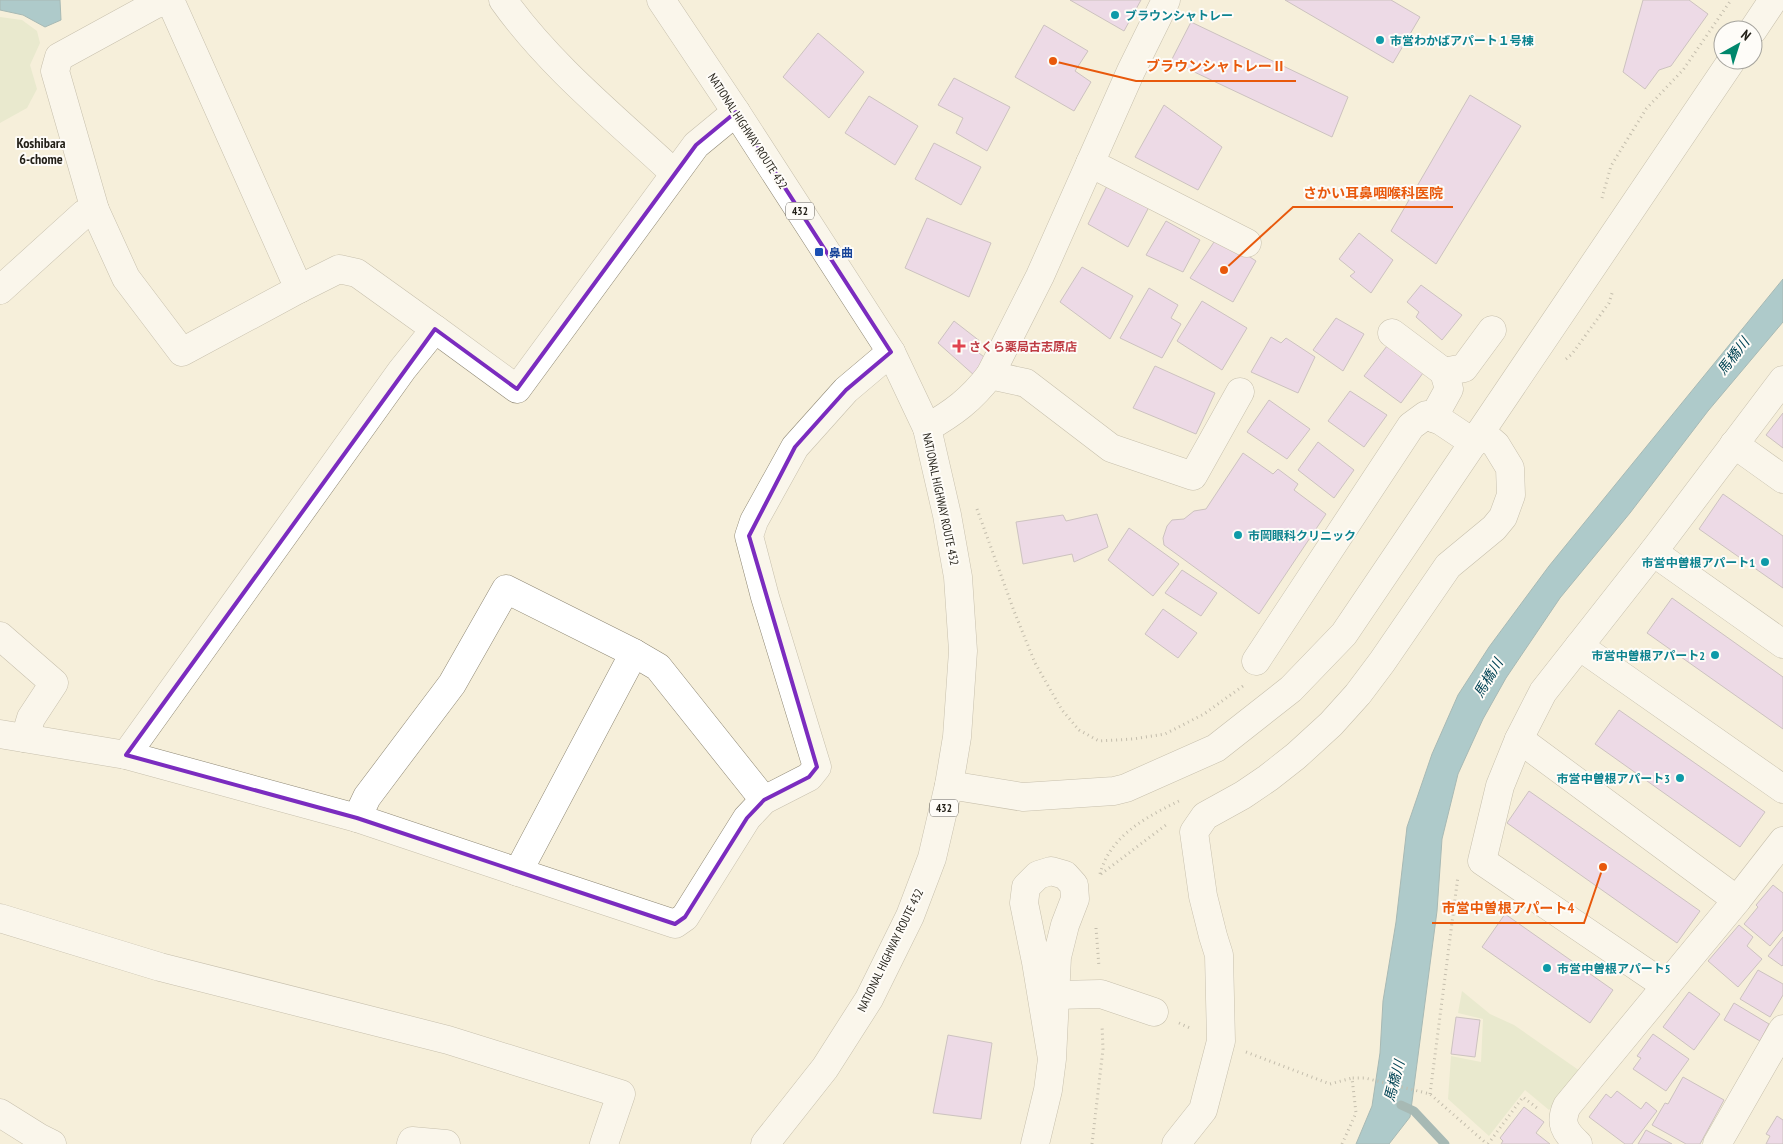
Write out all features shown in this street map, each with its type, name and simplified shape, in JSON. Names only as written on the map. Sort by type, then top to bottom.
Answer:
[{"type":"main road","points":[[299,289],[170,0],[154,5],[59,57],[55,70],[95,210],[126,278],[182,352],[299,289],[339,270],[356,273],[516,389],[696,145],[736,112]]},
{"type":"main road","points":[[503,0],[558,66],[674,173]]},
{"type":"main road","name":"NATIONAL HIGHWAY ROUTE 432","points":[[661,0],[736,112],[891,352],[927,428],[947,515],[958,577],[963,651],[957,737],[949,785],[932,858],[910,916],[869,999],[825,1068],[765,1144]]},
{"type":"main road","points":[[927,428],[965,403],[979,390],[990,375],[1040,276],[1166,0]]},
{"type":"main road","points":[[1760,20],[1773,0]]},
{"type":"main road","points":[[949,785],[1023,797],[1114,791],[1126,788],[1216,748],[1291,690],[1344,634],[1725,70]]},
{"type":"main road","points":[[1090,163],[1247,243]]},
{"type":"main road","points":[[0,290],[84,214],[95,210]]},
{"type":"main road","points":[[126,755],[402,370],[435,330]]},
{"type":"main road","points":[[1444,372],[1464,368],[1492,330]]},
{"type":"main road","points":[[1392,333],[1444,372],[1449,389],[1434,418]]},
{"type":"main road","points":[[12,736],[126,755],[357,818],[675,924],[685,917],[747,818],[764,800],[809,777],[816,767],[765,597],[749,536],[754,521],[795,447],[846,390],[891,352]]},
{"type":"main road","points":[[990,375],[1026,383],[1111,448],[1193,476],[1240,392]]},
{"type":"main road","points":[[1666,986],[1482,861],[1500,786],[1519,738],[1543,692],[1653,552],[1783,380]]},
{"type":"main road","points":[[1176,1144],[1203,1110],[1221,1042],[1219,955],[1203,896],[1194,832],[1205,816],[1268,778],[1296,756],[1331,724],[1358,694],[1382,662],[1448,566],[1494,528],[1503,517],[1511,495],[1510,468],[1496,445],[1426,415],[1411,426],[1253,670]]},
{"type":"main road","points":[[1734,444],[1783,479]]},
{"type":"main road","points":[[1653,552],[1783,644]]},
{"type":"main road","points":[[357,818],[367,797],[452,684],[506,589],[658,667],[764,800]]},
{"type":"main road","points":[[0,636],[54,683],[31,718],[12,736]]},
{"type":"main road","points":[[1579,646],[1783,789]]},
{"type":"main road","points":[[518,872],[634,653]]},
{"type":"main road","points":[[1519,738],[1737,900]]},
{"type":"main road","points":[[1572,1139],[1563,1123],[1567,1106],[1737,900],[1783,840]]},
{"type":"main road","points":[[1035,1144],[1048,1090],[1052,1059],[1057,957],[1065,925],[1075,899],[1074,885],[1065,875],[1051,871],[1038,875],[1026,887],[1024,903],[1052,1059]]},
{"type":"main road","points":[[0,918],[160,968],[448,1040],[621,1094],[604,1144]]},
{"type":"main road","points":[[1055,995],[1101,994],[1154,1012]]},
{"type":"main road","points":[[1716,1144],[1783,1029]]},
{"type":"main road","points":[[0,1112],[52,1144]]},
{"type":"main road","points":[[411,1144],[412,1141],[446,1144]]},
{"type":"path","points":[[1598,204],[1603,197],[1611,166],[1646,109],[1683,70],[1731,0]]},
{"type":"path","points":[[977,508],[1035,663],[1062,710],[1079,730],[1099,741],[1133,739],[1165,734],[1204,714],[1253,670]]},
{"type":"path","points":[[1100,874],[1169,824]]},
{"type":"path","points":[[1430,1094],[1459,873],[1482,861]]},
{"type":"path","points":[[1154,1012],[1221,1042],[1330,1084],[1352,1078],[1365,1078],[1430,1094],[1487,1144],[1523,1097],[1572,1139]]},
{"type":"path","points":[[1342,1144],[1356,1113],[1352,1078]]},
{"type":"highlighted area","points":[[736,112],[891,352],[846,390],[795,447],[749,536],[817,767],[809,777],[764,800],[747,818],[685,917],[675,924],[357,818],[126,755],[435,329],[517,389],[696,145]]},
{"type":"green space","points":[[0,17],[22,20],[37,31],[40,43],[30,65],[37,89],[27,108],[0,123]]},
{"type":"green space","points":[[1462,991],[1490,1014],[1514,1025],[1580,1071],[1549,1110],[1525,1090],[1489,1136],[1448,1099],[1451,1056],[1481,1062],[1483,1019],[1458,1013]]},
{"type":"water","points":[[0,0],[60,0],[61,20],[45,27],[23,15],[0,10]]},
{"type":"water","name":"馬橋川","points":[[1783,279],[1783,322],[1708,411],[1630,513],[1560,598],[1506,678],[1483,719],[1458,774],[1442,839],[1437,911],[1410,1117],[1389,1144],[1356,1144],[1372,1106],[1380,1053],[1383,1001],[1396,922],[1407,827],[1432,754],[1458,695],[1489,647],[1549,566]]},
{"type":"building","name":"ブラウンシャトレー","points":[[1070,0],[1141,0],[1124,31]]},
{"type":"building","name":"市営わかばアパート１号棟","points":[[1285,0],[1391,0],[1420,17],[1393,63]]},
{"type":"building","points":[[1643,0],[1689,0],[1708,14],[1671,66],[1659,70],[1645,89],[1623,72]]},
{"type":"building","points":[[1191,22],[1348,97],[1332,137],[1171,61]]},
{"type":"building","points":[[1044,25],[1088,51],[1075,71],[1091,82],[1074,111],[1015,77]]},
{"type":"building","points":[[818,33],[864,72],[829,118],[783,77]]},
{"type":"building","points":[[954,78],[1010,107],[987,151],[956,133],[963,118],[938,105]]},
{"type":"building","points":[[1470,95],[1521,126],[1436,264],[1391,231]]},
{"type":"building","points":[[869,96],[918,126],[895,165],[845,133]]},
{"type":"building","points":[[1164,105],[1222,147],[1198,190],[1135,157]]},
{"type":"building","points":[[934,143],[981,167],[961,205],[915,179]]},
{"type":"building","points":[[1107,186],[1149,207],[1128,247],[1088,224]]},
{"type":"building","points":[[927,218],[991,243],[969,297],[905,268]]},
{"type":"building","points":[[1166,221],[1200,240],[1183,272],[1146,255]]},
{"type":"building","points":[[1359,233],[1393,260],[1371,293],[1350,276],[1355,272],[1339,259]]},
{"type":"building","points":[[1218,236],[1256,261],[1233,302],[1190,278]]},
{"type":"building","points":[[1082,267],[1133,296],[1110,339],[1060,302]]},
{"type":"building","points":[[1421,285],[1462,315],[1442,340],[1416,317],[1419,312],[1407,302]]},
{"type":"building","points":[[1149,288],[1178,305],[1171,318],[1181,324],[1162,358],[1120,338]]},
{"type":"building","points":[[1202,301],[1247,328],[1222,370],[1177,341]]},
{"type":"building","points":[[1336,318],[1364,334],[1343,371],[1313,350]]},
{"type":"building","name":"さくら薬局古志原店","points":[[954,321],[981,342],[975,350],[988,360],[975,376],[938,343]]},
{"type":"building","points":[[1271,337],[1281,343],[1286,338],[1315,357],[1298,393],[1251,372]]},
{"type":"building","points":[[1387,346],[1423,373],[1401,403],[1364,376]]},
{"type":"building","points":[[1155,366],[1215,393],[1196,434],[1133,408]]},
{"type":"building","points":[[1350,391],[1387,415],[1364,447],[1328,421]]},
{"type":"building","points":[[1269,400],[1310,429],[1287,459],[1247,432]]},
{"type":"building","points":[[1783,413],[1783,448],[1766,435]]},
{"type":"building","points":[[1318,442],[1354,470],[1334,498],[1298,470]]},
{"type":"building","name":"市岡眼科クリニック","points":[[1243,453],[1273,474],[1278,469],[1298,484],[1294,490],[1326,514],[1259,614],[1164,545],[1163,538],[1167,526],[1172,520],[1184,519],[1194,511],[1206,509]]},
{"type":"building","name":"市営中曽根アパート1","points":[[1723,494],[1783,536],[1783,588],[1699,529]]},
{"type":"building","points":[[1097,514],[1108,547],[1074,562],[1072,554],[1023,564],[1016,522],[1063,515],[1066,521]]},
{"type":"building","points":[[1129,528],[1179,564],[1153,596],[1108,560]]},
{"type":"building","points":[[1182,570],[1217,593],[1201,616],[1165,593]]},
{"type":"building","name":"市営中曽根アパート2","points":[[1672,598],[1783,677],[1783,729],[1647,633]]},
{"type":"building","points":[[1163,609],[1197,633],[1178,658],[1145,634]]},
{"type":"building","name":"市営中曽根アパート3","points":[[1619,710],[1765,812],[1740,847],[1595,744]]},
{"type":"building","points":[[1529,791],[1700,911],[1677,943],[1507,823]]},
{"type":"building","points":[[1773,885],[1783,893],[1783,930],[1770,946],[1744,924],[1758,907],[1756,905]]},
{"type":"building","name":"市営中曽根アパート5","points":[[1505,914],[1613,990],[1590,1023],[1482,947]]},
{"type":"building","points":[[1739,925],[1753,937],[1747,946],[1762,959],[1738,987],[1708,961]]},
{"type":"building","points":[[1783,937],[1783,965],[1782,966],[1768,956]]},
{"type":"building","points":[[1758,970],[1783,984],[1783,995],[1770,1017],[1740,999]]},
{"type":"building","points":[[1689,992],[1720,1014],[1694,1050],[1663,1027]]},
{"type":"building","points":[[1734,1003],[1769,1024],[1760,1041],[1724,1020]]},
{"type":"building","points":[[1456,1017],[1480,1020],[1475,1057],[1451,1054]]},
{"type":"building","points":[[1653,1034],[1689,1059],[1666,1091],[1633,1069],[1641,1058],[1637,1056]]},
{"type":"building","points":[[948,1035],[992,1043],[981,1119],[933,1113]]},
{"type":"building","points":[[1683,1077],[1724,1100],[1700,1144],[1686,1144],[1652,1125],[1665,1103],[1668,1104]]},
{"type":"building","points":[[1617,1091],[1641,1109],[1646,1102],[1657,1111],[1632,1144],[1625,1144],[1589,1117],[1606,1094],[1611,1098]]},
{"type":"building","points":[[1524,1107],[1544,1122],[1536,1133],[1550,1144],[1501,1144],[1503,1141],[1500,1138]]},
{"type":"building","points":[[1777,1116],[1783,1120],[1783,1144],[1766,1144],[1770,1136],[1766,1134]]},
{"type":"building","points":[[1646,1130],[1672,1144],[1638,1144]]},
{"type":"waterway","name":"馬橋川","points":[[1401,1105],[1414,1111],[1445,1144]]},
{"type":"place","name":"ブラウンシャトレー","points":[[1115,15]]},
{"type":"place","name":"市営わかばアパート１号棟","points":[[1380,40]]},
{"type":"place","name":"ブラウンシャトレーⅡ","points":[[1053,61]]},
{"type":"place","name":"鼻曲","points":[[819,252]]},
{"type":"place","name":"さかい耳鼻咽喉科医院","points":[[1224,270]]},
{"type":"place","name":"さくら薬局古志原店","points":[[959,346]]},
{"type":"place","name":"市岡眼科クリニック","points":[[1238,535]]},
{"type":"place","name":"市営中曽根アパート1","points":[[1765,562]]},
{"type":"place","name":"市営中曽根アパート2","points":[[1715,655]]},
{"type":"place","name":"市営中曽根アパート3","points":[[1680,778]]},
{"type":"place","name":"市営中曽根アパート4","points":[[1603,867]]},
{"type":"place","name":"市営中曽根アパート5","points":[[1547,968]]},
{"type":"district","name":"Koshibara 6-chome","points":[[41,152]]}]
